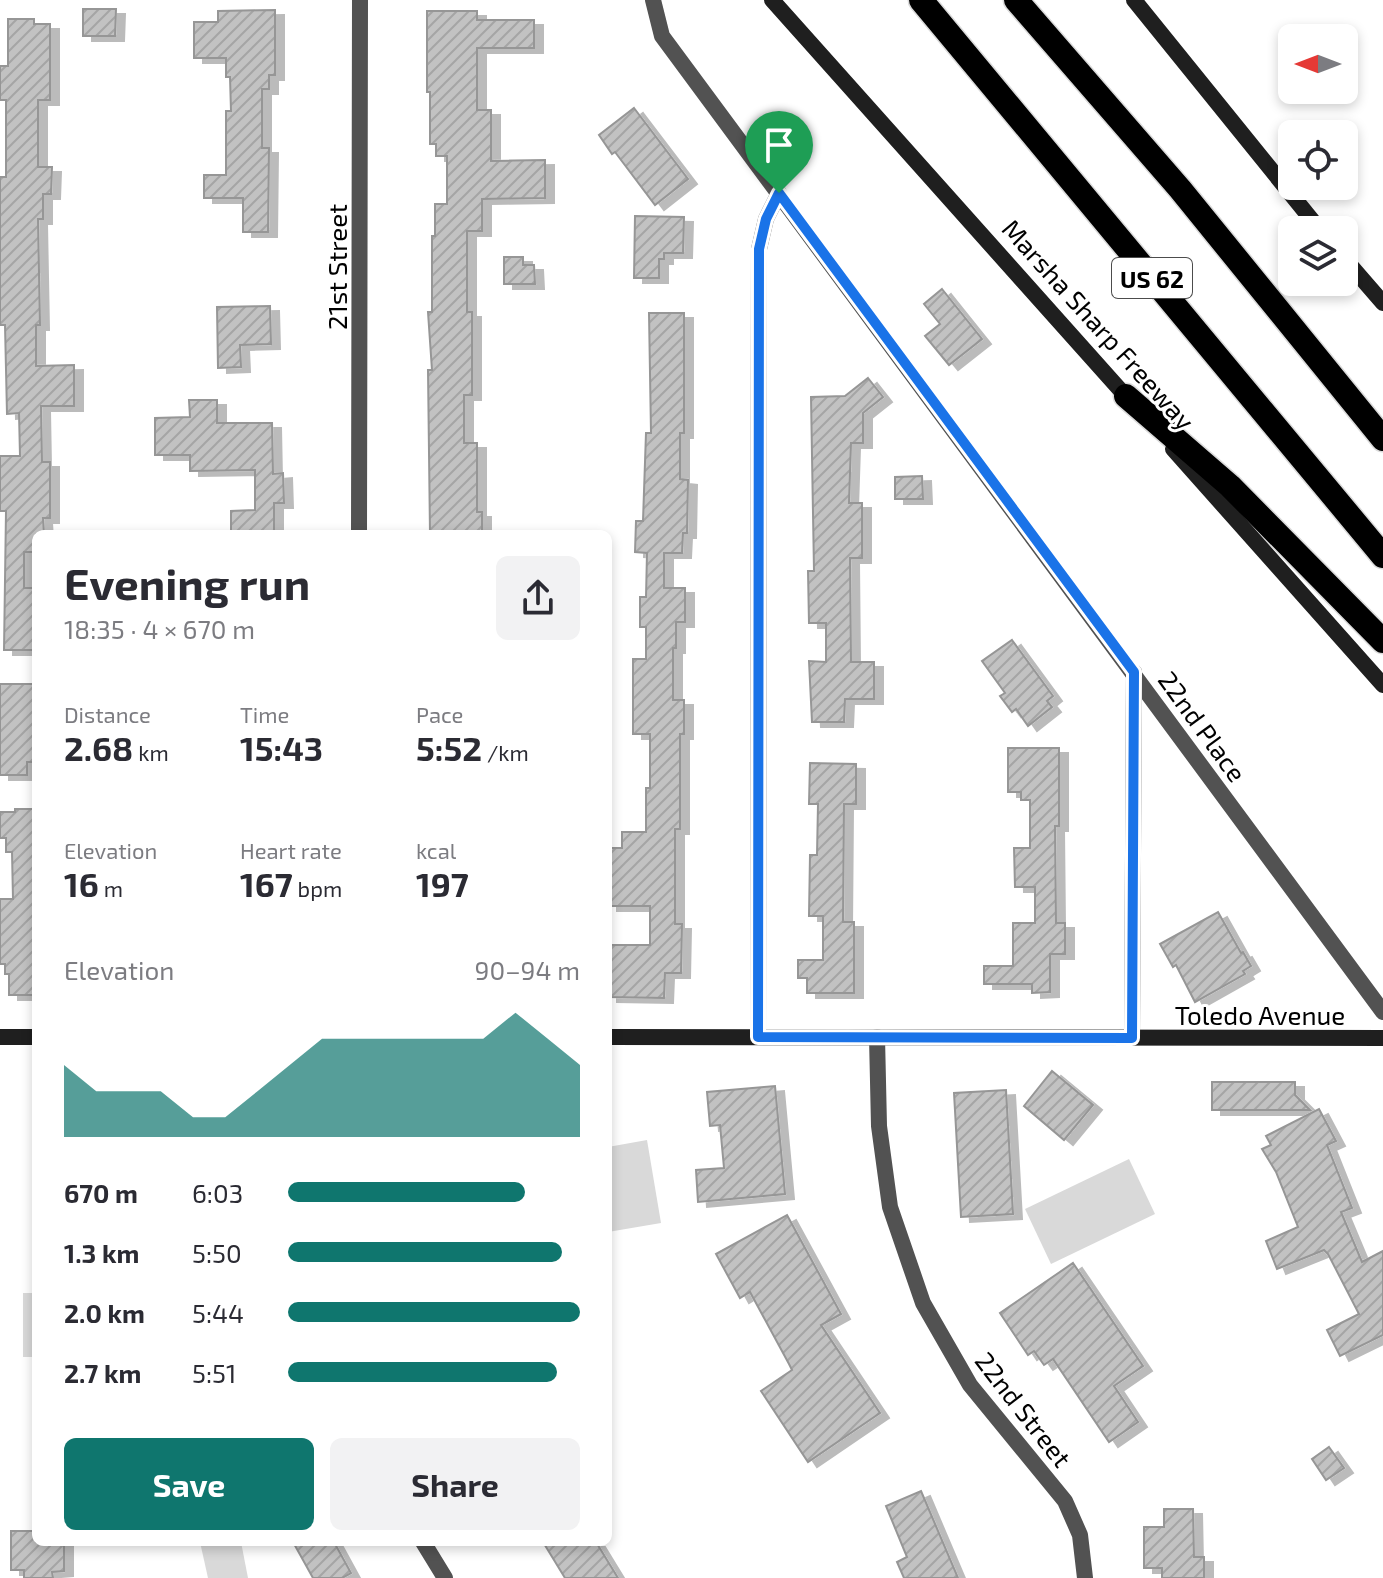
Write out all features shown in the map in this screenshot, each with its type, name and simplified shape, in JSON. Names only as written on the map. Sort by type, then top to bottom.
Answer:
[{"type":"highway","name":"US 62","points":[[921,0],[1383,556]]},
{"type":"highway","name":"US 62","points":[[1016,0],[1180,189],[1383,439]]},
{"type":"highway","points":[[1126,396],[1230,486],[1383,641]]},
{"type":"main road","name":"Marsha Sharp Freeway","points":[[772,0],[1383,685]]},
{"type":"main road","points":[[1134,0],[1309,216]]},
{"type":"main road","points":[[1358,274],[1383,303]]},
{"type":"main road","points":[[0,1037],[32,1037]]},
{"type":"main road","name":"Toledo Avenue","points":[[612,1037],[1383,1038]]},
{"type":"street","name":"21st Street","points":[[359,530],[360,0]]},
{"type":"street","name":"22nd Place","points":[[653,0],[662,36],[1383,1012]]},
{"type":"street","points":[[758,1037],[759,249],[766,219],[779,193]]},
{"type":"street","points":[[1132,1038],[1134,672]]},
{"type":"street","name":"22nd Street","points":[[877,1037],[879,1126],[890,1207],[923,1303],[970,1385],[1065,1501],[1080,1535],[1085,1578]]},
{"type":"street","points":[[425,1546],[445,1578]]},
{"type":"shaded area","points":[[647,1140],[661,1223],[612,1231],[612,1146]]},
{"type":"shaded area","points":[[1129,1159],[1155,1214],[1051,1264],[1025,1209]]},
{"type":"shaded area","points":[[23,1293],[32,1293],[32,1357],[23,1357]]},
{"type":"shaded area","points":[[201,1546],[242,1546],[248,1578],[208,1578]]},
{"type":"building","points":[[83,9],[116,9],[115,36],[83,36]]},
{"type":"building","points":[[275,10],[275,75],[269,75],[269,89],[262,89],[262,148],[269,148],[268,232],[243,232],[243,198],[204,198],[204,175],[226,175],[226,111],[231,111],[230,77],[226,77],[226,58],[194,58],[194,22],[218,22],[218,11]]},
{"type":"building","points":[[427,11],[477,11],[477,20],[534,20],[534,48],[477,48],[477,110],[491,110],[491,161],[545,160],[545,198],[482,199],[482,231],[467,231],[467,312],[472,312],[472,395],[464,395],[464,443],[477,443],[477,512],[482,512],[482,530],[430,530],[428,370],[432,370],[428,312],[432,312],[435,204],[447,204],[447,156],[436,156],[436,144],[430,144],[430,92],[427,92]]},
{"type":"building","points":[[8,19],[34,19],[34,24],[50,24],[50,100],[38,100],[38,167],[52,167],[51,194],[43,194],[43,219],[38,219],[40,325],[36,325],[36,366],[74,365],[74,406],[41,406],[42,462],[50,462],[50,518],[43,518],[44,530],[32,530],[32,552],[24,552],[24,588],[32,588],[32,650],[4,650],[6,511],[0,511],[0,456],[20,456],[19,413],[7,414],[5,325],[0,325],[0,177],[6,177],[6,100],[0,100],[0,66],[8,66]]},
{"type":"building","points":[[634,108],[688,179],[655,205],[599,135]]},
{"type":"building","points":[[635,216],[684,217],[683,253],[664,253],[664,259],[659,259],[659,278],[634,278]]},
{"type":"building","points":[[504,257],[523,257],[523,265],[534,265],[535,284],[504,284]]},
{"type":"building","points":[[942,289],[982,339],[949,365],[925,336],[940,324],[924,304]]},
{"type":"building","points":[[270,306],[271,344],[240,345],[241,367],[218,368],[217,307]]},
{"type":"building","points":[[649,313],[684,313],[684,433],[680,433],[680,479],[688,480],[687,533],[683,533],[682,553],[664,553],[664,588],[685,588],[685,622],[676,622],[676,648],[673,648],[673,700],[684,700],[684,734],[680,734],[680,829],[675,829],[675,924],[682,924],[681,973],[665,973],[664,998],[612,997],[612,945],[650,945],[650,906],[612,906],[612,848],[622,848],[622,832],[646,832],[650,734],[633,734],[633,659],[646,659],[646,627],[640,627],[640,597],[646,597],[647,553],[635,552],[636,521],[643,521],[646,433],[651,433]]},
{"type":"building","points":[[868,378],[883,397],[863,413],[863,443],[851,443],[849,503],[862,503],[862,558],[850,558],[851,662],[874,662],[874,699],[845,699],[844,722],[812,722],[809,661],[826,662],[826,623],[809,623],[808,571],[814,571],[811,397],[845,396]]},
{"type":"building","points":[[189,400],[217,400],[217,423],[272,423],[273,474],[283,473],[284,503],[274,503],[274,530],[231,530],[231,511],[255,510],[255,470],[190,471],[190,455],[155,455],[155,418],[190,417]]},
{"type":"building","points":[[922,476],[923,499],[895,499],[895,477]]},
{"type":"building","points":[[1012,640],[1053,696],[1047,701],[1052,707],[1028,726],[1016,709],[1012,712],[1000,696],[1005,693],[982,661]]},
{"type":"building","points":[[0,684],[32,684],[32,762],[27,762],[27,775],[0,775]]},
{"type":"building","points":[[1008,748],[1059,748],[1059,826],[1055,826],[1056,923],[1065,923],[1065,954],[1050,954],[1050,992],[1032,993],[1032,984],[984,984],[984,966],[1013,966],[1013,923],[1035,923],[1035,887],[1015,887],[1014,848],[1030,848],[1030,800],[1021,800],[1021,792],[1008,792]]},
{"type":"building","points":[[810,763],[856,764],[856,804],[844,804],[843,922],[854,922],[854,993],[807,993],[807,978],[798,978],[798,960],[823,960],[823,916],[809,916],[810,855],[817,855],[818,804],[809,804]]},
{"type":"building","points":[[15,809],[32,809],[32,995],[9,995],[9,974],[5,974],[5,964],[0,964],[0,899],[13,899],[12,852],[6,852],[6,838],[0,838],[0,812],[15,812]]},
{"type":"building","points":[[1218,912],[1251,966],[1243,971],[1245,974],[1195,1002],[1176,965],[1173,967],[1160,944]]},
{"type":"building","points":[[1052,1071],[1093,1105],[1064,1140],[1024,1106]]},
{"type":"building","points":[[1212,1082],[1295,1082],[1295,1095],[1310,1110],[1212,1110]]},
{"type":"building","points":[[775,1086],[785,1194],[698,1202],[696,1170],[724,1168],[720,1125],[710,1126],[707,1092]]},
{"type":"building","points":[[1006,1090],[1013,1214],[961,1217],[954,1093]]},
{"type":"building","points":[[1319,1109],[1336,1141],[1327,1145],[1352,1208],[1341,1212],[1362,1262],[1383,1251],[1383,1335],[1340,1356],[1327,1330],[1359,1314],[1328,1254],[1324,1250],[1277,1269],[1266,1241],[1298,1227],[1276,1172],[1262,1149],[1271,1145],[1266,1136]]},
{"type":"building","points":[[787,1215],[841,1314],[821,1325],[880,1413],[808,1462],[761,1391],[792,1370],[750,1292],[740,1298],[716,1254]]},
{"type":"building","points":[[1073,1263],[1143,1366],[1114,1386],[1138,1422],[1109,1442],[1053,1359],[1044,1365],[1034,1351],[1028,1355],[1000,1313]]},
{"type":"building","points":[[1329,1447],[1344,1468],[1326,1480],[1312,1459]]},
{"type":"building","points":[[921,1491],[958,1578],[904,1578],[897,1562],[907,1557],[886,1506]]},
{"type":"building","points":[[1164,1509],[1193,1509],[1194,1557],[1204,1557],[1204,1578],[1162,1578],[1162,1568],[1144,1568],[1144,1527],[1164,1527]]},
{"type":"building","points":[[11,1531],[32,1531],[32,1546],[64,1546],[64,1571],[52,1572],[53,1578],[24,1578],[24,1570],[11,1570]]},
{"type":"building","points":[[295,1546],[336,1546],[351,1573],[342,1578],[313,1578]]},
{"type":"building","points":[[545,1546],[598,1546],[618,1578],[565,1578]]},
{"type":"route","points":[[779,193],[1134,672],[1132,1038],[758,1037],[759,249],[766,219],[779,193]]}]
